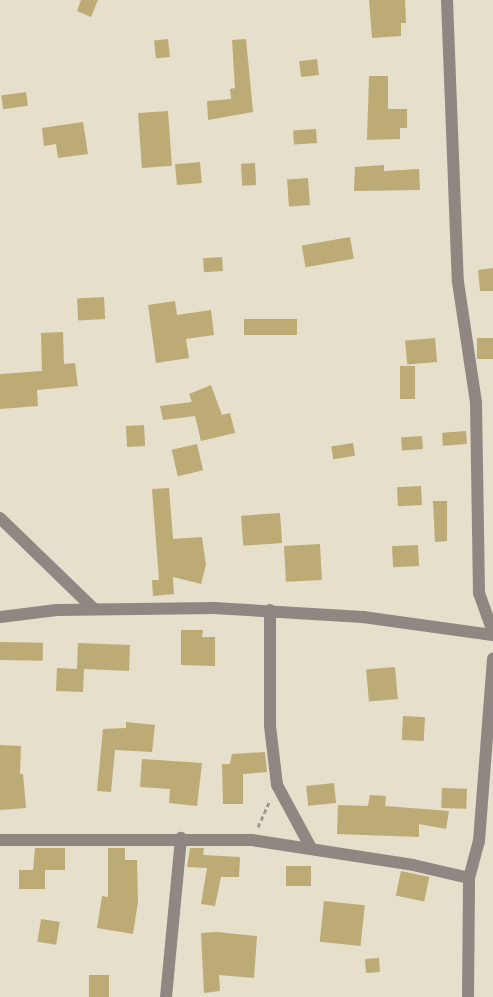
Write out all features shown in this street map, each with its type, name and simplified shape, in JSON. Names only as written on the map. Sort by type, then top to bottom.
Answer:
[{"type":"street","points":[[0,617],[94,609],[270,610],[426,624],[493,634],[479,593],[476,402],[458,282],[447,0]]},
{"type":"street","points":[[0,518],[94,609]]},
{"type":"street","points":[[270,610],[270,726],[277,785],[310,848]]},
{"type":"street","points":[[468,997],[469,879],[479,841],[493,659]]},
{"type":"street","points":[[0,840],[182,838],[252,840],[310,848],[469,879]]},
{"type":"street","points":[[166,997],[182,838]]},
{"type":"path","points":[[252,840],[277,785]]},
{"type":"building","points":[[81,0],[98,0],[91,17],[77,11]]},
{"type":"building","points":[[369,0],[405,0],[406,23],[401,23],[401,36],[372,38]]},
{"type":"building","points":[[168,39],[170,57],[156,58],[154,40]]},
{"type":"building","points":[[246,39],[253,112],[208,120],[207,101],[231,99],[230,89],[235,88],[232,40]]},
{"type":"building","points":[[317,59],[319,75],[301,77],[299,61]]},
{"type":"building","points":[[369,76],[388,76],[388,109],[407,109],[407,128],[400,128],[400,139],[367,140]]},
{"type":"building","points":[[26,92],[28,106],[3,109],[1,95]]},
{"type":"building","points":[[168,111],[172,166],[142,168],[138,113]]},
{"type":"building","points":[[83,122],[88,154],[58,158],[56,144],[44,146],[42,128]]},
{"type":"building","points":[[316,129],[317,143],[294,145],[293,131]]},
{"type":"building","points":[[200,162],[202,183],[177,185],[175,164]]},
{"type":"building","points":[[255,163],[256,185],[242,186],[241,164]]},
{"type":"building","points":[[384,165],[384,171],[419,169],[420,190],[354,191],[355,167]]},
{"type":"building","points":[[308,178],[310,205],[289,206],[287,179]]},
{"type":"building","points":[[350,237],[354,259],[306,267],[302,246]]},
{"type":"building","points":[[222,257],[223,271],[204,272],[203,258]]},
{"type":"building","points":[[493,268],[493,291],[480,291],[478,270]]},
{"type":"building","points":[[104,297],[105,319],[78,320],[77,298]]},
{"type":"building","points":[[175,301],[177,315],[211,310],[214,335],[186,339],[189,358],[156,363],[148,305]]},
{"type":"building","points":[[244,319],[297,319],[297,335],[244,335]]},
{"type":"building","points":[[63,332],[64,364],[75,363],[78,386],[37,390],[38,406],[0,409],[0,374],[42,371],[41,333]]},
{"type":"building","points":[[435,338],[437,362],[407,365],[405,341]]},
{"type":"building","points":[[477,338],[493,338],[493,359],[477,359]]},
{"type":"building","points":[[400,366],[415,366],[415,399],[400,399]]},
{"type":"building","points":[[211,385],[222,415],[230,413],[235,433],[201,441],[195,416],[163,420],[160,406],[192,402],[189,394]]},
{"type":"building","points":[[144,425],[145,446],[127,447],[126,426]]},
{"type":"building","points":[[466,431],[467,444],[443,446],[442,433]]},
{"type":"building","points":[[422,436],[423,449],[402,450],[401,437]]},
{"type":"building","points":[[353,443],[355,456],[333,459],[331,446]]},
{"type":"building","points":[[197,444],[203,470],[178,476],[172,450]]},
{"type":"building","points":[[421,486],[422,505],[398,506],[397,487]]},
{"type":"building","points":[[169,488],[173,539],[202,537],[206,565],[201,584],[173,577],[174,594],[153,596],[152,580],[159,580],[152,489]]},
{"type":"building","points":[[433,501],[447,501],[447,541],[435,542]]},
{"type":"building","points":[[280,513],[282,543],[243,546],[241,516]]},
{"type":"building","points":[[320,544],[322,580],[286,582],[284,546]]},
{"type":"building","points":[[418,545],[419,566],[393,567],[392,546]]},
{"type":"building","points":[[181,630],[203,630],[202,637],[215,637],[215,666],[181,665]]},
{"type":"building","points":[[0,642],[43,643],[43,661],[0,660]]},
{"type":"building","points":[[78,643],[130,645],[129,671],[84,669],[83,692],[56,691],[57,668],[77,669]]},
{"type":"building","points":[[395,667],[398,699],[369,701],[366,670]]},
{"type":"building","points":[[403,716],[425,717],[424,741],[402,740]]},
{"type":"building","points":[[126,722],[155,725],[152,752],[115,750],[111,792],[97,791],[103,729],[126,728]]},
{"type":"building","points":[[0,745],[21,746],[20,774],[23,774],[26,808],[0,810]]},
{"type":"building","points":[[265,752],[267,772],[243,774],[243,804],[223,804],[222,764],[230,764],[232,754]]},
{"type":"building","points":[[142,759],[202,763],[197,806],[169,803],[170,789],[140,787]]},
{"type":"building","points":[[334,783],[336,803],[308,806],[306,786]]},
{"type":"building","points":[[442,788],[467,789],[466,809],[441,808]]},
{"type":"building","points":[[370,795],[386,796],[385,806],[449,811],[446,829],[419,824],[419,837],[337,834],[338,805],[368,806]]},
{"type":"building","points":[[35,848],[65,848],[65,870],[45,870],[45,889],[19,889],[19,870],[33,870]]},
{"type":"building","points":[[108,848],[125,848],[125,860],[137,860],[138,902],[133,934],[97,928],[102,896],[108,897]]},
{"type":"building","points":[[190,848],[204,848],[203,855],[240,857],[239,877],[221,877],[215,906],[201,904],[207,868],[187,867]]},
{"type":"building","points":[[286,866],[311,866],[311,886],[286,886]]},
{"type":"building","points":[[401,871],[429,877],[424,901],[396,895]]},
{"type":"building","points":[[324,901],[365,905],[360,946],[320,942]]},
{"type":"building","points":[[41,919],[60,922],[56,945],[37,942]]},
{"type":"building","points":[[217,932],[257,936],[254,978],[219,975],[220,991],[204,993],[201,933]]},
{"type":"building","points":[[379,958],[380,972],[366,973],[365,959]]},
{"type":"building","points":[[89,975],[109,975],[109,997],[89,997]]}]
